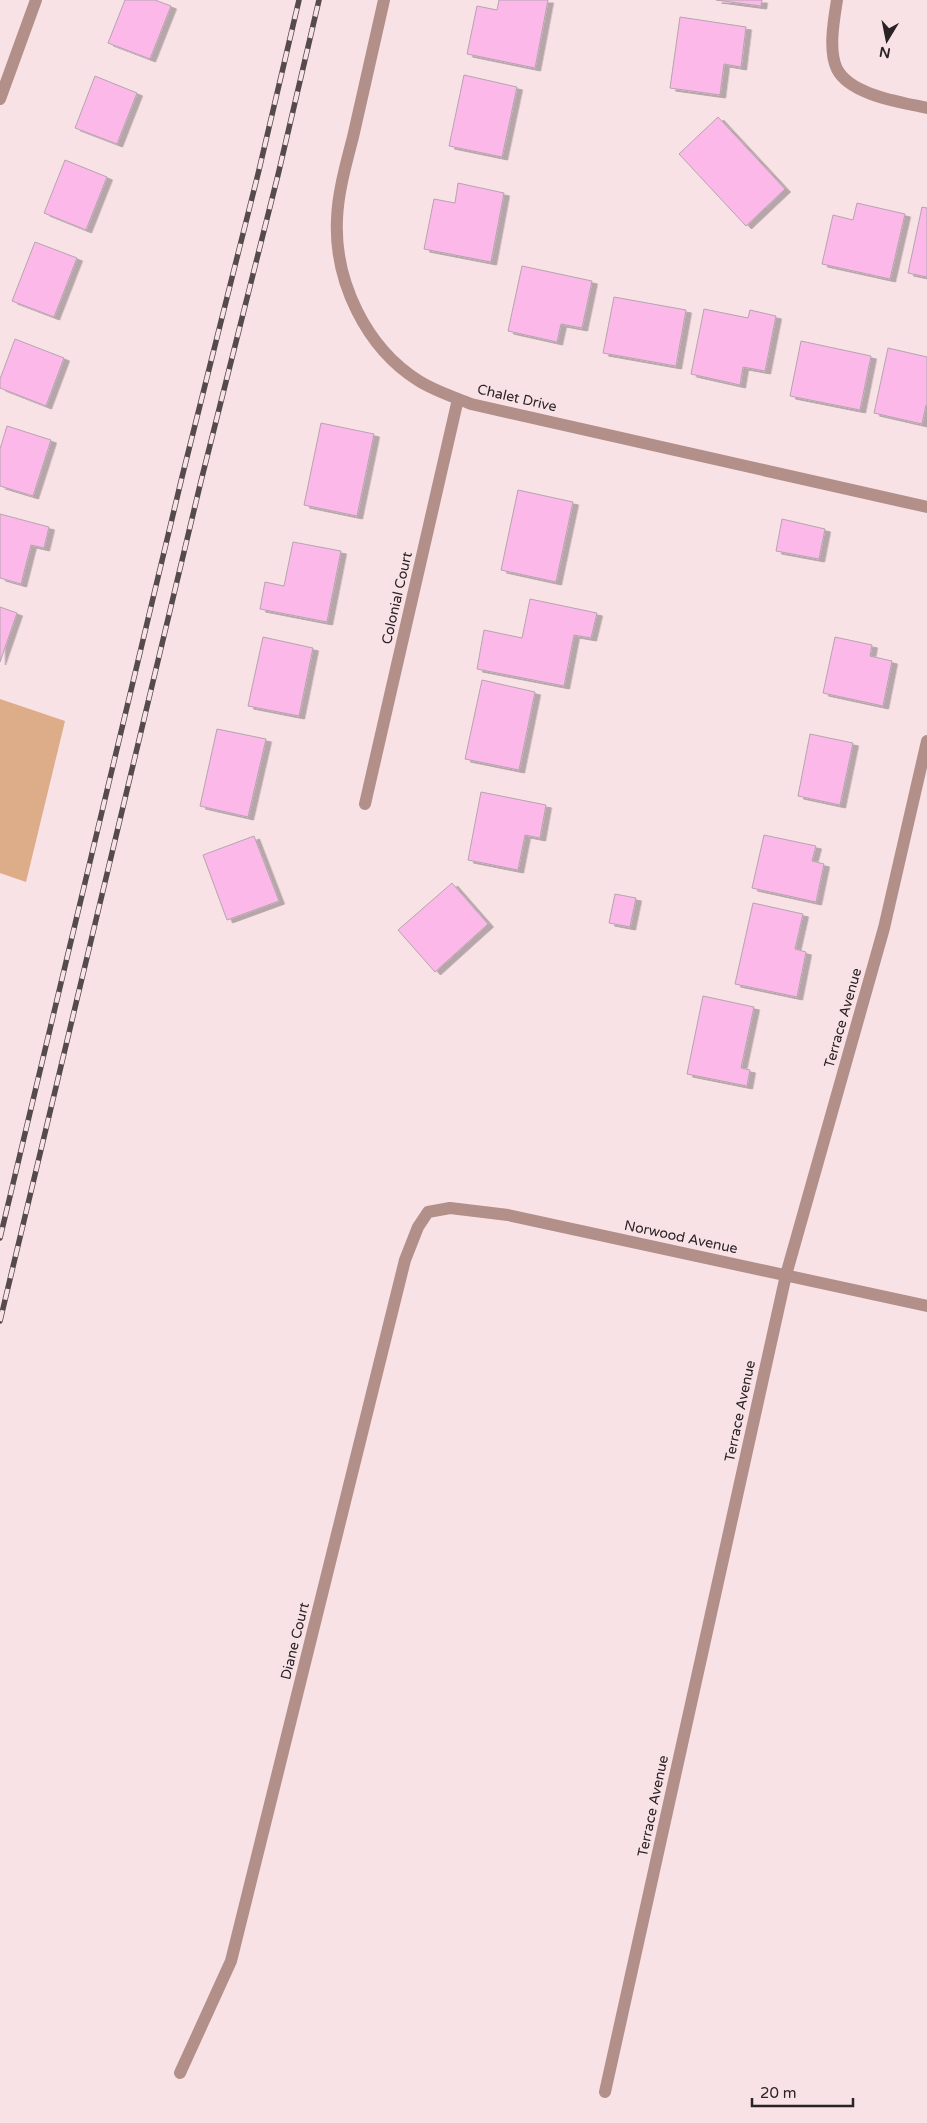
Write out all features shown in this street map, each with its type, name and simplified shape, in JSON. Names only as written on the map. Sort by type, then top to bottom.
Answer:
[{"type":"street","points":[[0,100],[36,0]]},
{"type":"street","name":"Chalet Drive","points":[[384,0],[342,181],[336,219],[338,256],[348,294],[366,327],[390,357],[419,381],[471,404],[927,507]]},
{"type":"street","points":[[837,0],[832,40],[837,69],[852,86],[888,99],[927,108]]},
{"type":"street","name":"Colonial Court","points":[[365,804],[458,398]]},
{"type":"street","name":"Terrace Avenue","points":[[605,2092],[786,1275],[884,928],[927,742]]},
{"type":"street","name":"Norwood Avenue","points":[[428,1212],[450,1208],[508,1215],[927,1306]]},
{"type":"street","name":"Diane Court","points":[[180,2073],[231,1961],[406,1260],[418,1227],[428,1212]]},
{"type":"shaded area","points":[[0,699],[65,721],[26,882],[0,873]]},
{"type":"building","points":[[125,0],[155,0],[171,6],[150,59],[108,43]]},
{"type":"building","points":[[499,0],[548,0],[535,68],[467,54],[477,6],[497,10]]},
{"type":"building","points":[[716,0],[762,0],[761,6]]},
{"type":"building","points":[[680,17],[746,27],[741,67],[724,64],[720,95],[670,88]]},
{"type":"building","points":[[464,75],[517,87],[502,157],[449,146]]},
{"type":"building","points":[[95,76],[137,93],[117,144],[75,128]]},
{"type":"building","points":[[718,117],[785,189],[746,226],[679,154]]},
{"type":"building","points":[[65,160],[107,177],[86,230],[44,213]]},
{"type":"building","points":[[458,183],[504,193],[491,262],[424,249],[434,199],[455,203]]},
{"type":"building","points":[[857,203],[905,214],[890,279],[822,264],[833,215],[853,220]]},
{"type":"building","points":[[922,207],[927,208],[927,277],[908,273]]},
{"type":"building","points":[[35,242],[77,258],[54,317],[12,301]]},
{"type":"building","points":[[522,266],[592,281],[582,328],[561,324],[557,342],[508,331]]},
{"type":"building","points":[[614,297],[686,310],[676,366],[603,353]]},
{"type":"building","points":[[704,309],[748,318],[750,310],[776,316],[765,371],[743,367],[740,385],[691,374]]},
{"type":"building","points":[[15,339],[64,358],[46,406],[0,388],[0,379]]},
{"type":"building","points":[[801,341],[871,356],[860,410],[790,396]]},
{"type":"building","points":[[888,348],[927,357],[927,406],[922,424],[874,413]]},
{"type":"building","points":[[321,423],[374,434],[357,516],[304,505]]},
{"type":"building","points":[[7,426],[51,440],[33,496],[0,486],[0,449]]},
{"type":"building","points":[[518,490],[573,502],[556,582],[501,570]]},
{"type":"building","points":[[0,514],[49,527],[44,548],[31,545],[21,584],[0,578]]},
{"type":"building","points":[[782,519],[825,529],[819,559],[776,551]]},
{"type":"building","points":[[293,542],[341,551],[327,622],[260,609],[265,582],[284,586]]},
{"type":"building","points":[[530,599],[597,613],[591,638],[574,635],[564,686],[477,669],[484,630],[522,638]]},
{"type":"building","points":[[0,607],[17,613],[0,662]]},
{"type":"building","points":[[263,637],[313,648],[299,716],[248,706]]},
{"type":"building","points":[[835,637],[872,645],[870,656],[892,661],[883,706],[823,693]]},
{"type":"building","points":[[482,680],[535,692],[519,770],[465,759]]},
{"type":"building","points":[[217,729],[266,739],[248,817],[200,806]]},
{"type":"building","points":[[810,734],[853,743],[840,805],[798,796]]},
{"type":"building","points":[[481,792],[546,805],[540,838],[525,835],[518,870],[468,860]]},
{"type":"building","points":[[764,835],[816,846],[812,861],[824,864],[816,902],[752,888]]},
{"type":"building","points":[[254,836],[279,901],[227,920],[203,855]]},
{"type":"building","points":[[452,883],[488,924],[435,972],[398,930]]},
{"type":"building","points":[[615,894],[636,898],[630,927],[609,923]]},
{"type":"building","points":[[753,903],[803,914],[795,949],[806,952],[797,997],[735,984]]},
{"type":"building","points":[[703,996],[754,1007],[741,1068],[750,1070],[747,1086],[687,1074]]},
{"type":"railway","points":[[0,1238],[182,477],[259,170],[299,0]]},
{"type":"railway","points":[[0,1321],[201,481],[278,175],[319,0]]}]
